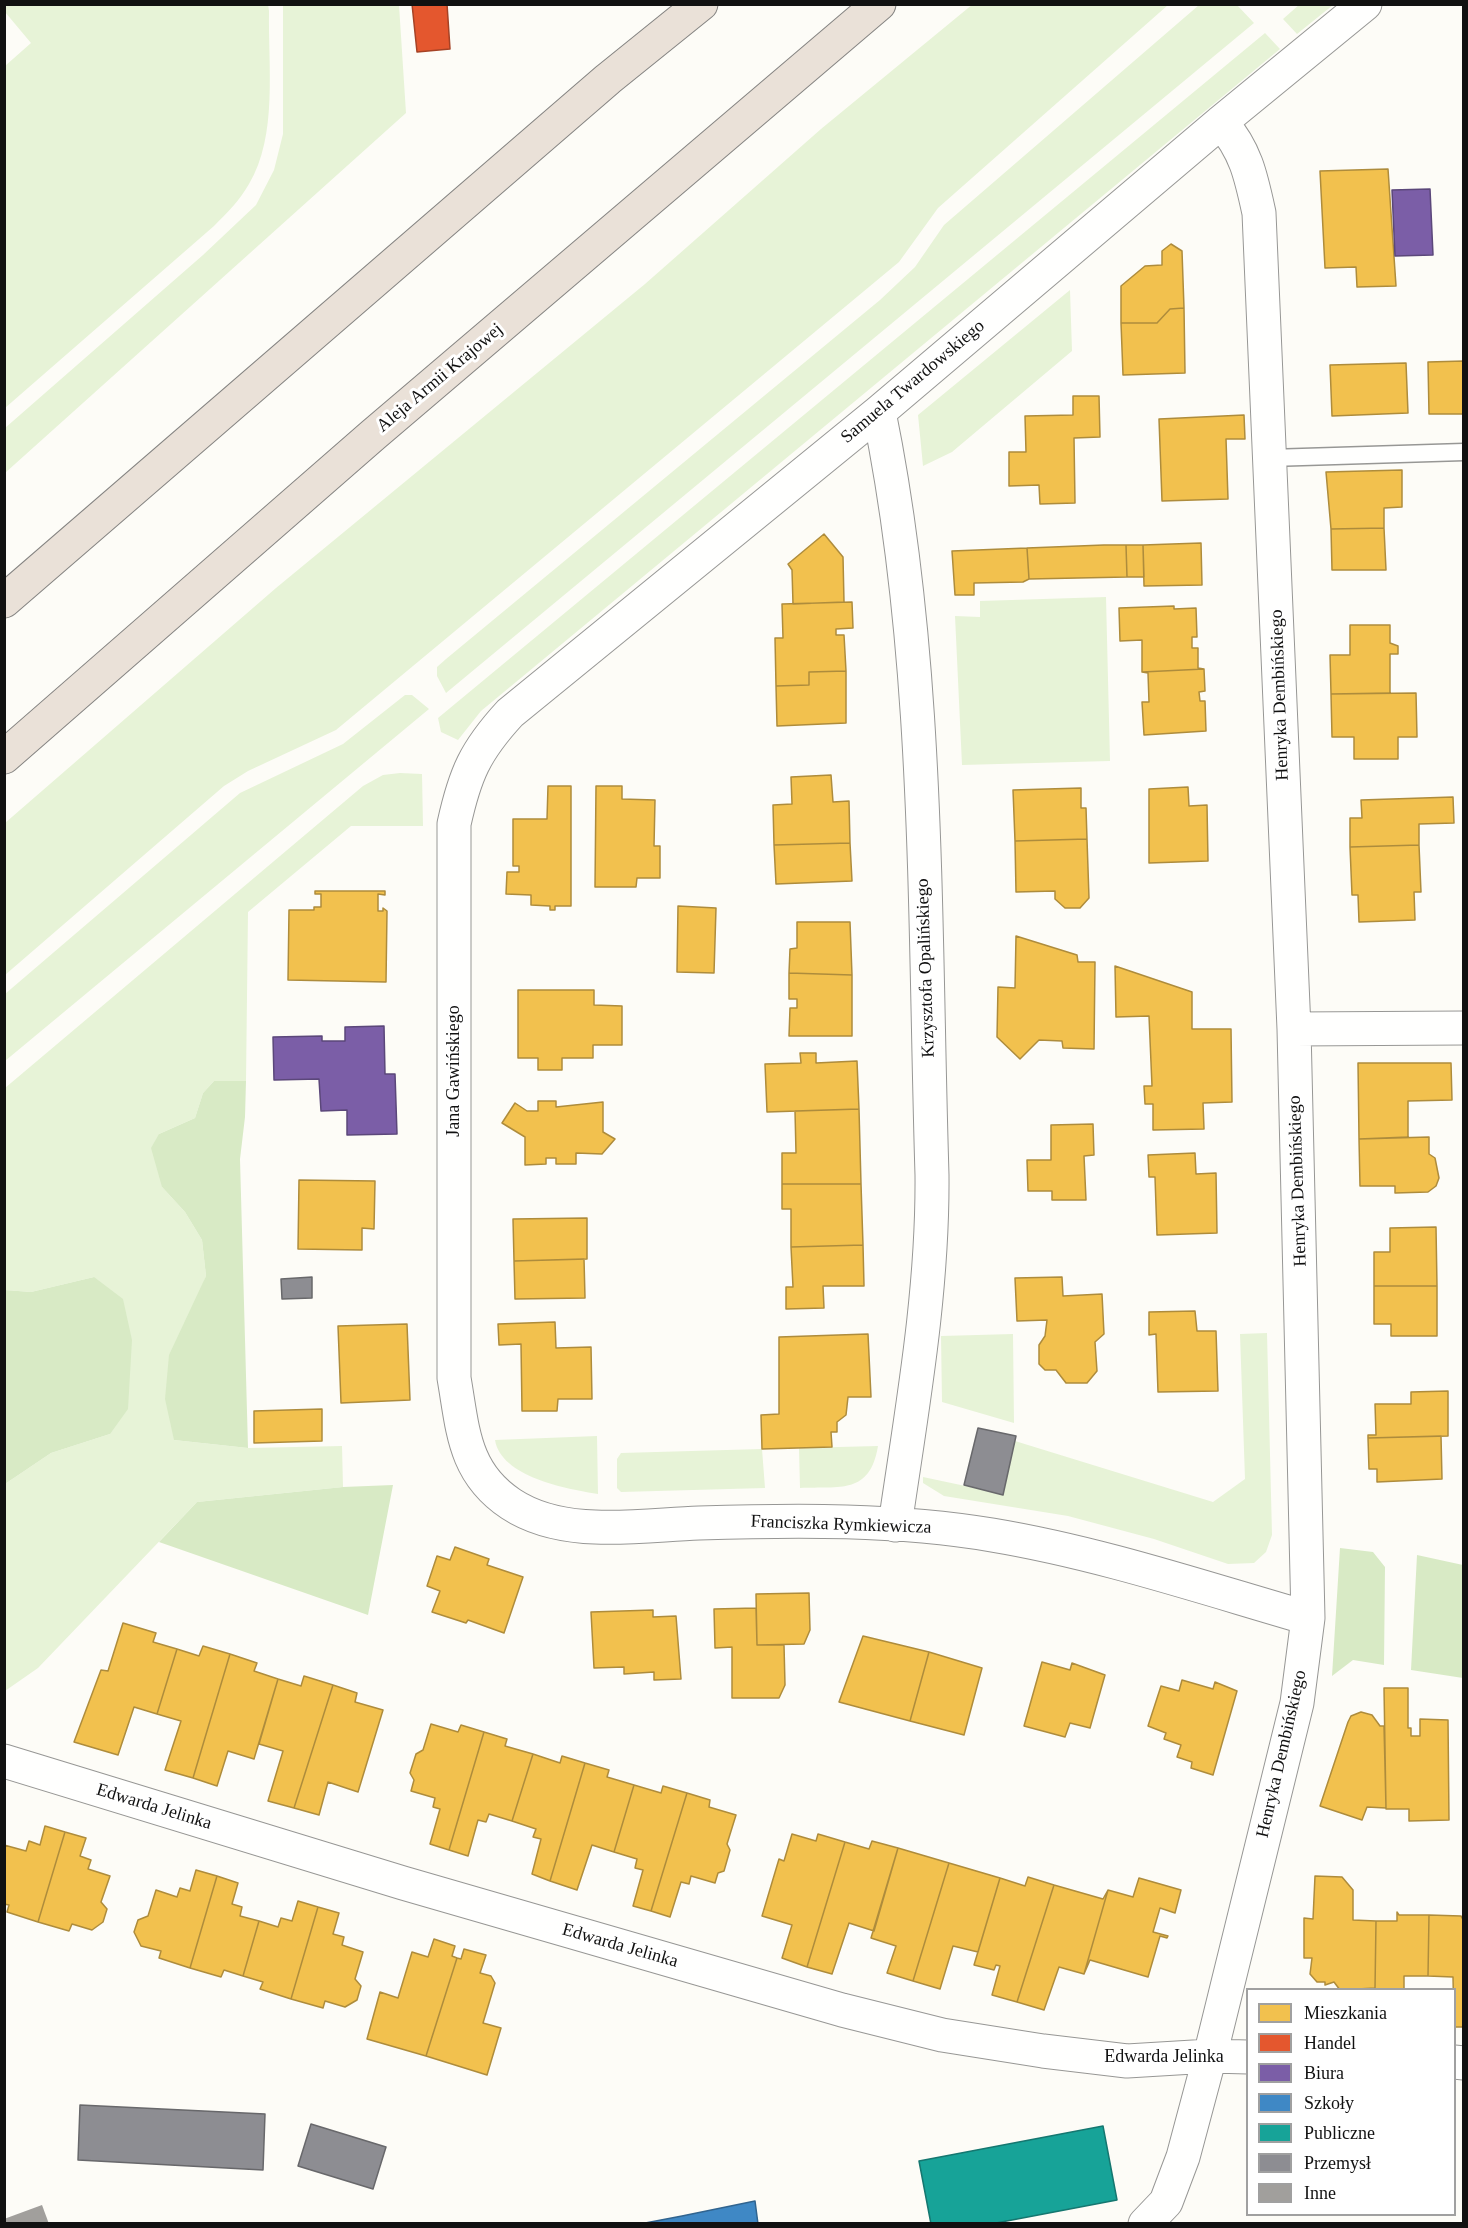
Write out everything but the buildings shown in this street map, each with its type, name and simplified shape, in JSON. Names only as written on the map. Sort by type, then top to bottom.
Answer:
[{"type":"highway","points":[[4,601],[608,79],[700,4]]},
{"type":"highway","name":"Aleja Armii Krajowej","points":[[4,756],[373,435],[879,4]]},
{"type":"street","name":"Samuela Twardowskiego","points":[[471,766],[486,740],[510,713],[879,412],[1221,122],[1365,4]]},
{"type":"street","name":"Henryka Dembińskiego","points":[[1145,2223],[1166,2202],[1183,2157],[1297,1703],[1308,1618],[1294,1029],[1259,213],[1248,163],[1237,141],[1221,122]]},
{"type":"street","name":"Krzysztofa Opalińskiego","points":[[879,412],[897,501],[916,674],[932,1175],[932,1242],[928,1298],[895,1525]]},
{"type":"street","name":"Jana Gawińskiego","points":[[454,1378],[454,824],[461,793],[471,766]]},
{"type":"street","points":[[1294,1029],[1464,1028]]},
{"type":"street","name":"Franciszka Rymkiewicza","points":[[454,1378],[472,1463],[492,1488],[511,1504],[533,1515],[587,1527],[750,1521],[895,1525],[991,1534],[1088,1555],[1308,1618]]},
{"type":"street","name":"Edwarda Jelinka","points":[[4,1761],[414,1886],[842,2010],[942,2035],[1127,2061],[1210,2056],[1246,2057]]},
{"type":"lane","points":[[1270,458],[1464,452]]},
{"type":"green space","points":[[5,4],[268,4],[270,100],[264,144],[258,165],[237,201],[214,226],[5,408],[5,66],[31,43],[5,12]]},
{"type":"green space","points":[[973,4],[1168,5],[938,208],[899,262],[336,730],[248,771],[224,786],[5,975],[5,823],[276,588],[645,284],[821,129]]},
{"type":"green space","points":[[1300,4],[1333,5],[1297,34],[1283,19]]},
{"type":"green space","points":[[283,5],[399,5],[406,113],[5,473],[5,428],[203,255],[256,205],[274,170],[283,134]]},
{"type":"green space","points":[[1199,5],[1237,5],[1254,23],[446,693],[437,676],[437,667],[880,300],[915,267],[944,225]]},
{"type":"green space","points":[[1265,33],[1280,49],[481,711],[458,740],[441,732],[438,718]]},
{"type":"green space","points":[[1070,290],[1072,351],[952,452],[923,466],[918,415]]},
{"type":"green space","points":[[1106,597],[1110,761],[962,765],[955,616],[980,617],[980,601]]},
{"type":"green space","points":[[405,695],[412,695],[429,709],[5,1061],[5,994],[240,793],[343,744]]},
{"type":"green space","points":[[422,774],[423,826],[351,826],[248,912],[246,1081],[214,1081],[203,1093],[195,1118],[159,1134],[162,1187],[185,1212],[202,1240],[206,1276],[196,1303],[174,1440],[248,1448],[342,1446],[343,1487],[197,1502],[38,1668],[5,1691],[5,1484],[51,1453],[110,1434],[94,1277],[31,1292],[5,1290],[5,1088],[363,786],[383,775]]},
{"type":"green space","points":[[214,1081],[246,1081],[240,1159],[248,1448],[174,1440],[165,1399],[169,1355],[206,1276],[202,1240],[185,1212],[162,1187],[151,1148],[159,1134],[195,1118],[203,1093]]},
{"type":"green space","points":[[94,1277],[123,1299],[132,1340],[128,1409],[110,1434],[51,1453],[5,1484],[5,1290],[31,1292]]},
{"type":"green space","points":[[1267,1333],[1272,1535],[1266,1552],[1254,1563],[1228,1564],[1154,1539],[1068,1516],[944,1496],[923,1483],[923,1477],[1003,1494],[1015,1441],[1213,1502],[1245,1479],[1240,1334]]},
{"type":"green space","points":[[1013,1334],[1014,1423],[942,1402],[941,1336]]},
{"type":"green space","points":[[597,1436],[598,1494],[570,1489],[522,1472],[500,1453],[495,1440]]},
{"type":"green space","points":[[878,1446],[874,1462],[868,1473],[851,1485],[800,1488],[799,1448]]},
{"type":"green space","points":[[762,1449],[765,1488],[621,1492],[617,1488],[617,1459],[621,1453]]},
{"type":"green space","points":[[393,1485],[368,1615],[159,1542],[197,1502],[343,1487]]},
{"type":"green space","points":[[1340,1548],[1373,1552],[1385,1567],[1384,1665],[1353,1660],[1332,1676]]},
{"type":"green space","points":[[1417,1555],[1463,1565],[1463,1678],[1411,1670]]}]
